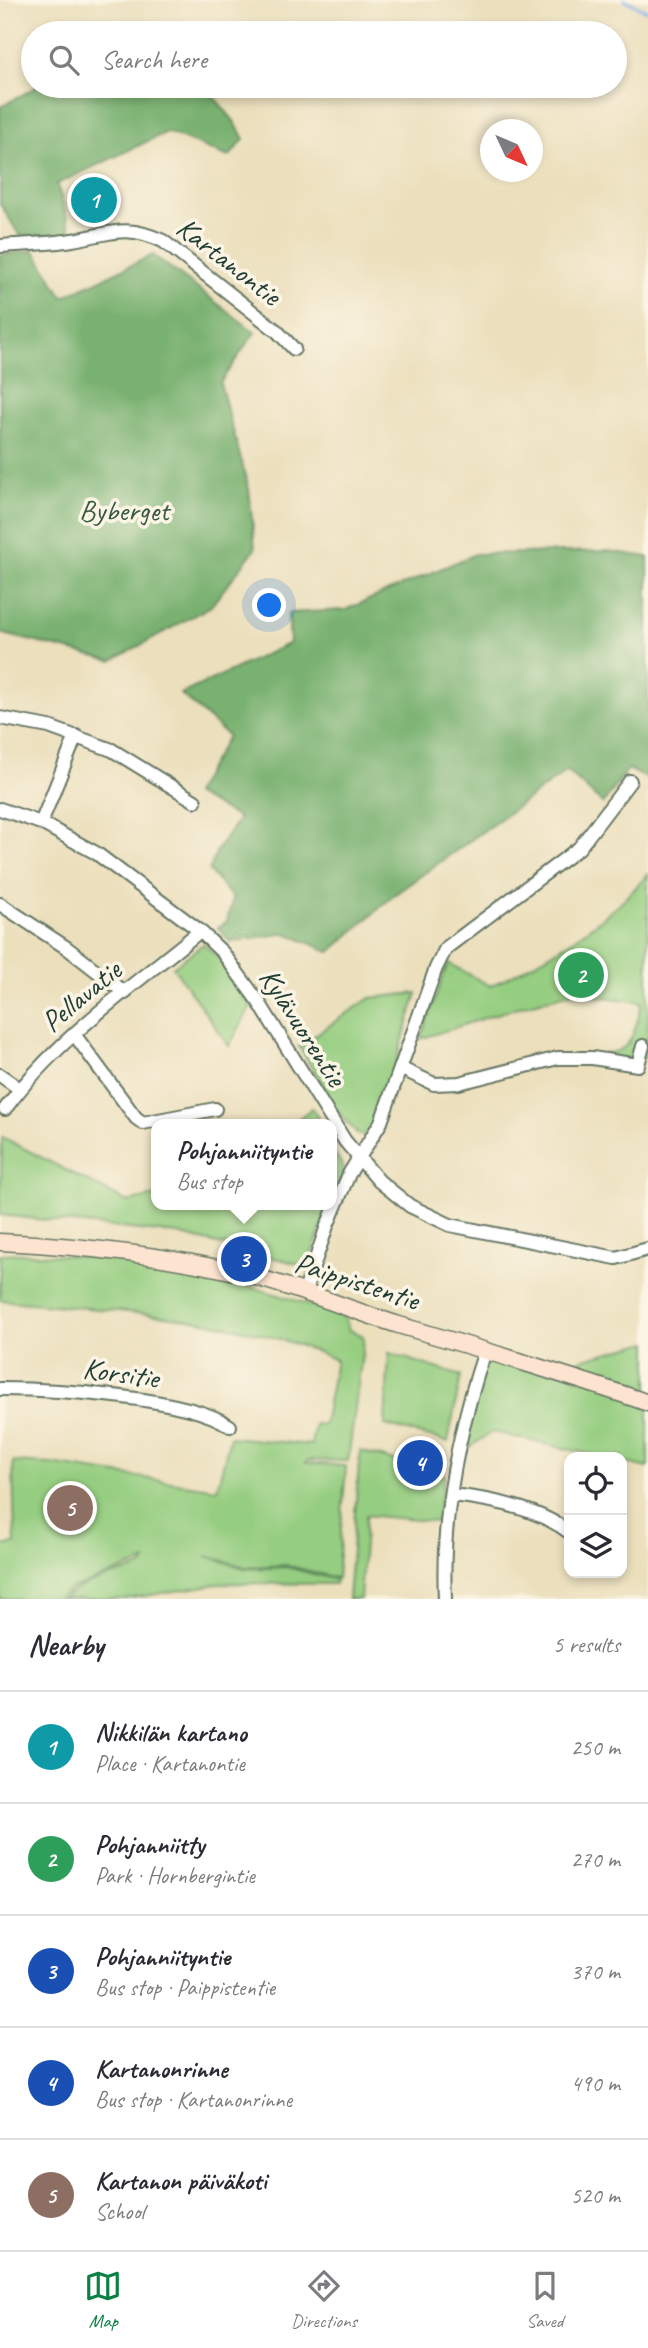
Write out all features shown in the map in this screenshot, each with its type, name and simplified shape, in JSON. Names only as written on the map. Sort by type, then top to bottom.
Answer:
[{"type":"street","name":"Kartanontie","points":[[0,246],[74,240],[121,229],[146,233],[163,241],[276,331],[294,349]]},
{"type":"street","points":[[0,718],[50,727],[112,750],[195,801]]},
{"type":"street","points":[[41,823],[76,736]]},
{"type":"street","points":[[337,1202],[349,1174],[374,1136],[402,1069],[436,968],[446,948],[579,848],[630,781]]},
{"type":"street","name":"Kylävuorentie","points":[[0,809],[41,823],[106,860],[200,931],[223,953],[245,984],[331,1119]]},
{"type":"street","points":[[0,904],[67,948],[125,993]]},
{"type":"street","name":"Pellavatie","points":[[5,1109],[20,1089],[74,1034],[200,931]]},
{"type":"street","points":[[74,1034],[135,1118],[143,1122],[151,1121]]},
{"type":"street","points":[[402,1069],[434,1084],[459,1083],[558,1058],[592,1058],[638,1065],[643,1045]]},
{"type":"street","points":[[0,1075],[20,1089]]},
{"type":"street","points":[[160,1119],[215,1109]]},
{"type":"street","name":"Kylävuorentie","points":[[337,1128],[379,1181],[410,1206],[450,1225],[616,1258],[648,1250]]},
{"type":"street","points":[[305,1292],[334,1210]]},
{"type":"street","name":"Paippistentie","points":[[0,1242],[83,1246],[161,1257],[247,1275],[380,1319],[553,1369],[648,1403]]},
{"type":"street","points":[[445,1599],[444,1570],[451,1495],[467,1415],[485,1350]]},
{"type":"street","name":"Korsitie","points":[[0,1389],[49,1389],[123,1398],[215,1415],[230,1426]]},
{"type":"street","points":[[451,1495],[512,1506],[564,1528]]},
{"type":"green space","points":[[21,95],[21,98],[215,98],[234,121],[244,139],[229,157],[167,132],[57,184],[72,235],[20,236],[0,204],[0,107]]},
{"type":"green space","name":"Byberget","points":[[34,250],[63,297],[153,255],[255,332],[220,383],[249,489],[255,549],[211,606],[112,661],[0,633],[0,255]]},
{"type":"green space","points":[[609,551],[648,557],[648,779],[628,769],[603,804],[567,771],[394,895],[330,952],[286,933],[230,942],[218,928],[227,921],[233,898],[209,871],[216,852],[239,818],[194,794],[228,736],[181,694],[290,643],[288,613],[345,610],[475,554]]},
{"type":"green space","points":[[648,874],[648,1054],[627,1073],[623,1068],[613,1066],[605,1053],[615,1052],[628,1043],[635,1029],[642,1002],[571,993],[521,1006],[420,1039],[448,963],[490,986],[533,964],[595,924],[614,909]]},
{"type":"green space","points":[[203,944],[218,957],[251,1006],[229,1046],[173,967]]},
{"type":"green space","points":[[417,993],[378,1121],[366,1134],[359,1135],[338,1113],[299,1046],[370,998]]},
{"type":"green space","points":[[312,1108],[319,1119],[298,1119]]},
{"type":"green space","points":[[2,1137],[127,1202],[151,1197],[151,1210],[328,1210],[307,1266],[177,1234],[0,1215]]},
{"type":"green space","points":[[337,1158],[343,1170],[337,1190]]},
{"type":"green space","points":[[0,1254],[90,1257],[165,1267],[274,1293],[345,1317],[349,1330],[362,1335],[364,1339],[348,1461],[308,1460],[306,1463],[346,1466],[337,1578],[286,1565],[247,1567],[206,1556],[247,1569],[286,1567],[336,1580],[335,1584],[224,1583],[126,1599],[62,1599],[91,1583],[143,1566],[146,1561],[71,1589],[58,1599],[0,1599],[0,1546],[15,1544],[13,1462],[51,1464],[217,1489],[230,1437],[311,1445],[315,1424],[324,1425],[336,1360],[296,1344],[214,1324],[128,1312],[0,1300]]},
{"type":"green space","points":[[648,1342],[648,1468],[627,1463],[627,1452],[581,1452],[492,1432],[458,1455],[485,1351],[581,1378],[580,1360]]},
{"type":"green space","points":[[389,1353],[461,1376],[448,1442],[385,1425]]},
{"type":"green space","points":[[360,1451],[445,1475],[436,1522],[366,1515],[360,1599],[348,1599]]},
{"type":"waterway","points":[[625,0],[648,11]]},
{"type":"place","name":"Nikkilän kartano","points":[[94,200]]},
{"type":"place","name":"Pohjanniitty","points":[[581,975]]},
{"type":"place","name":"Pohjanniityntie","points":[[244,1259]]},
{"type":"place","name":"Kartanonrinne","points":[[420,1463]]},
{"type":"place","name":"Kartanon päiväkoti","points":[[70,1508]]}]
